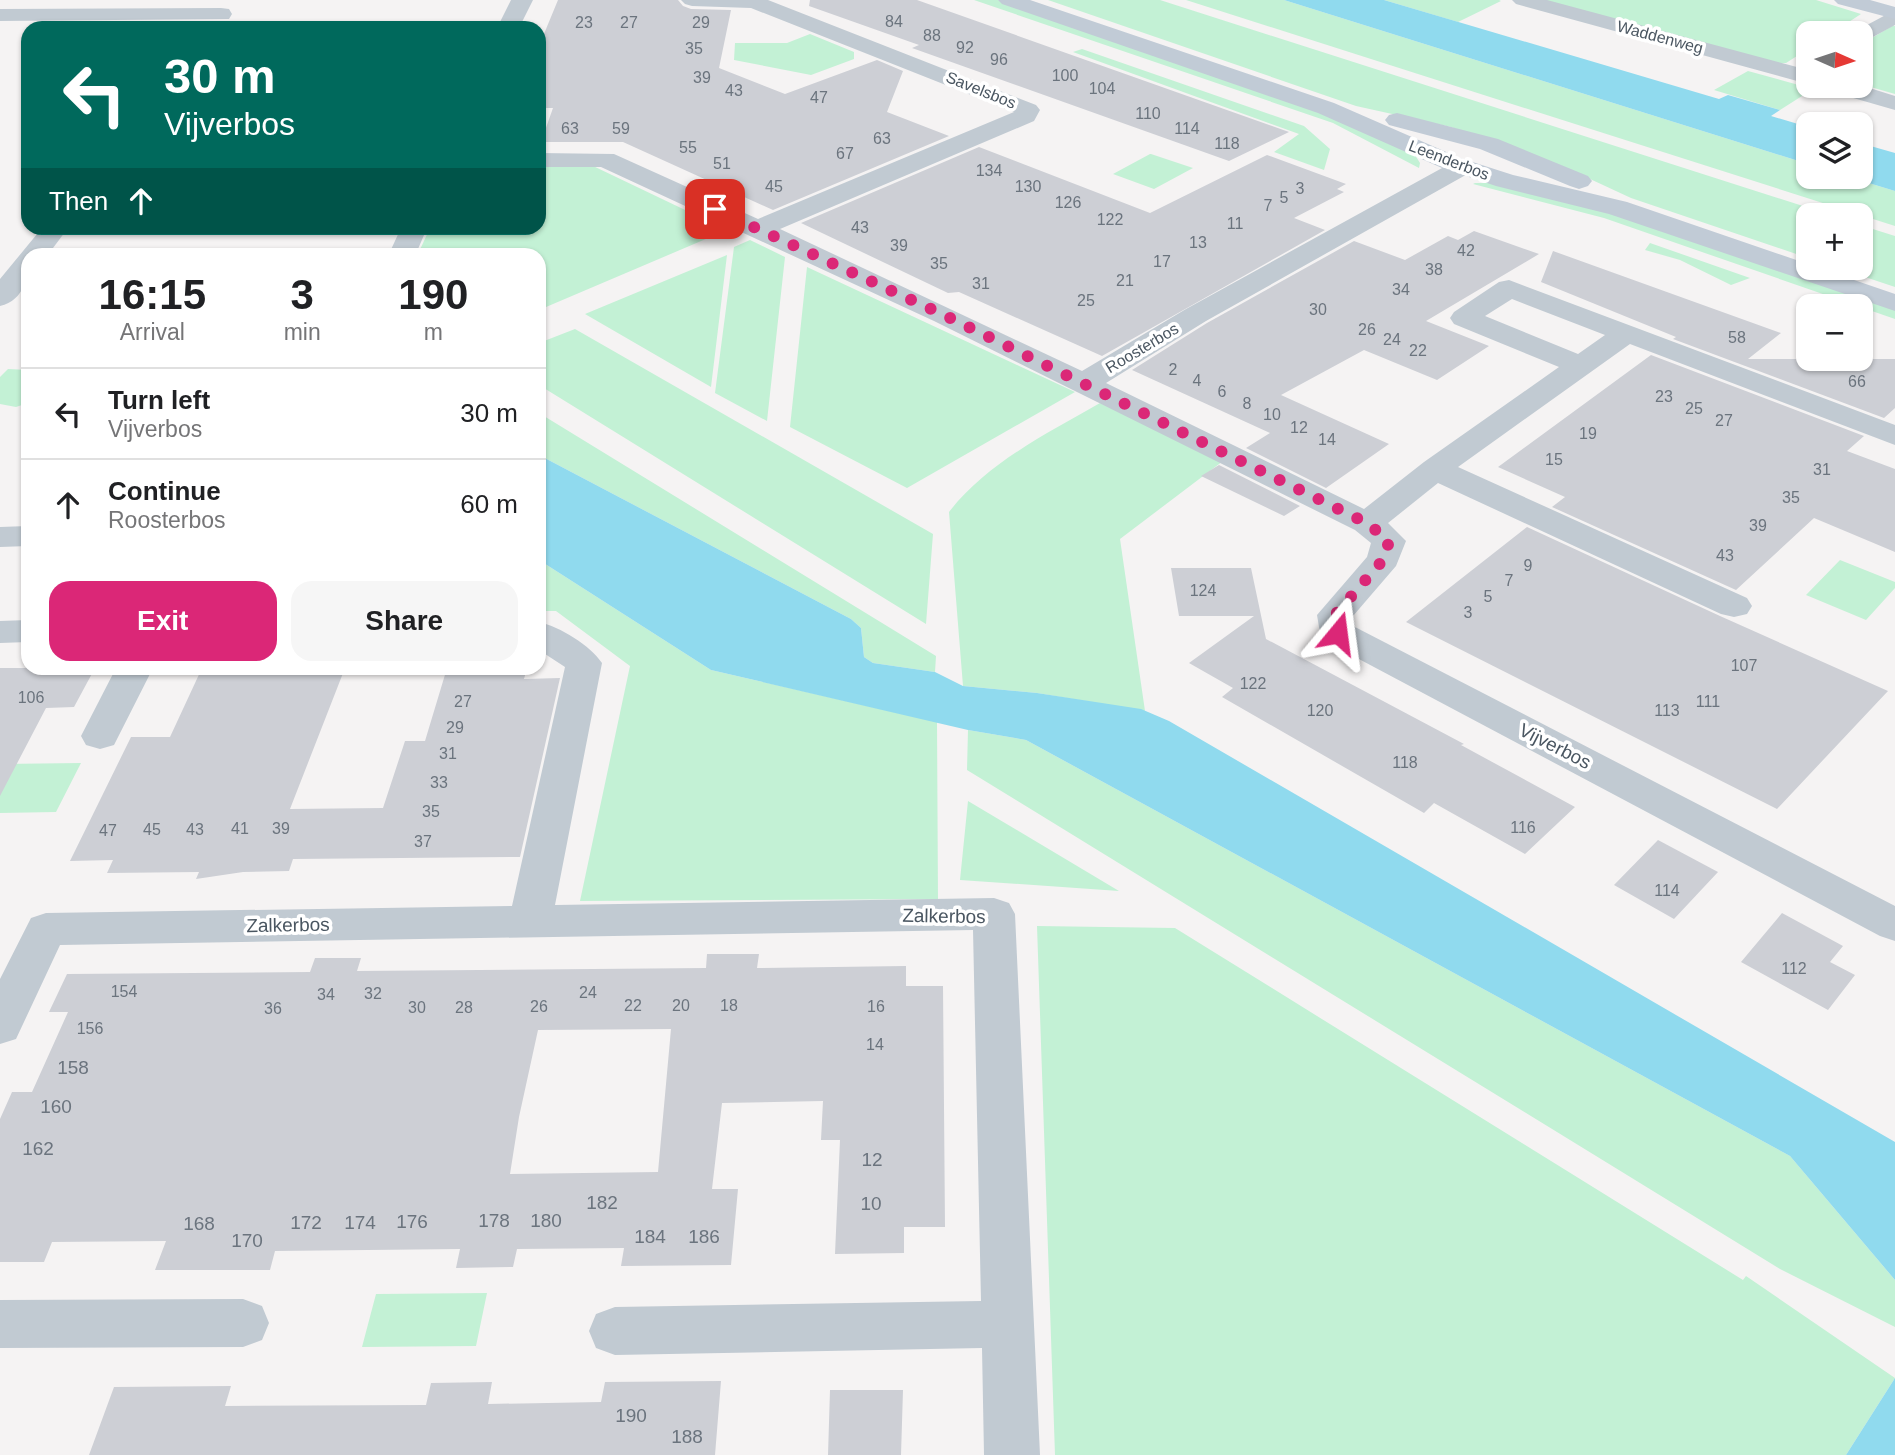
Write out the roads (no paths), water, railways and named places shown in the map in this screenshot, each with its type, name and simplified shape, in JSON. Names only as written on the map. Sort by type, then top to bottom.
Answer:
[{"type":"main road","name":"Leenderbos","points":[[1009,0],[1326,108],[1462,167],[1505,181],[1618,208],[1895,303]]},
{"type":"main road","name":"Leenderbos","points":[[1032,0],[1331,101],[1465,137],[1544,165],[1609,195],[1796,259]]},
{"type":"main road","points":[[1845,0],[1895,14]]},
{"type":"main road","points":[[1887,0],[1895,2]]},
{"type":"main road","points":[[1425,152],[1421,141],[1428,138],[1465,137]]},
{"type":"main road","points":[[1505,181],[1529,183],[1540,180],[1546,175],[1544,165]]},
{"type":"main road","points":[[1858,280],[1895,292]]},
{"type":"street","points":[[512,21],[522,0]]},
{"type":"street","name":"Savelsbos","points":[[691,0],[754,2],[1028,110],[1026,116],[758,229]]},
{"type":"street","name":"Waddenweg","points":[[1523,0],[1796,71]]},
{"type":"street","points":[[0,15],[222,14]]},
{"type":"street","points":[[1873,28],[1895,14]]},
{"type":"street","points":[[1873,97],[1895,103]]},
{"type":"street","name":"Roosterbos","points":[[546,160],[605,159],[1084,383],[1196,315],[1462,167]]},
{"type":"street","points":[[0,249],[21,253]]},
{"type":"street","points":[[0,298],[21,271]]},
{"type":"street","points":[[1581,366],[1464,318],[1509,288],[1895,436]]},
{"type":"street","points":[[1367,523],[1435,469],[1627,333]]},
{"type":"street","name":"Vijverbos","points":[[1084,383],[1367,523],[1389,541],[1384,559],[1335,615],[1338,633],[1895,925]]},
{"type":"street","points":[[1435,469],[1734,606]]},
{"type":"street","points":[[0,537],[21,536]]},
{"type":"street","points":[[530,922],[584,663],[546,638]]},
{"type":"street","points":[[100,736],[131,675]]},
{"type":"street","name":"Zalkerbos","points":[[0,1026],[46,929],[994,914],[1012,1455]]},
{"type":"street","points":[[0,1324],[243,1323]]},
{"type":"street","points":[[615,1331],[1009,1324]]},
{"type":"water","points":[[1284,0],[1384,0],[1719,99],[1728,95],[1780,110],[1771,116],[1796,123],[1796,160]]},
{"type":"water","points":[[1873,147],[1895,153],[1895,191],[1873,184]]},
{"type":"water","points":[[546,459],[851,619],[861,628],[864,657],[873,663],[935,672],[963,686],[1037,693],[1141,709],[1169,721],[1895,1142],[1895,1280],[1790,1156],[1026,740],[968,730],[711,670],[546,564]]},
{"type":"water","points":[[1895,1378],[1895,1455],[1846,1455]]}]
